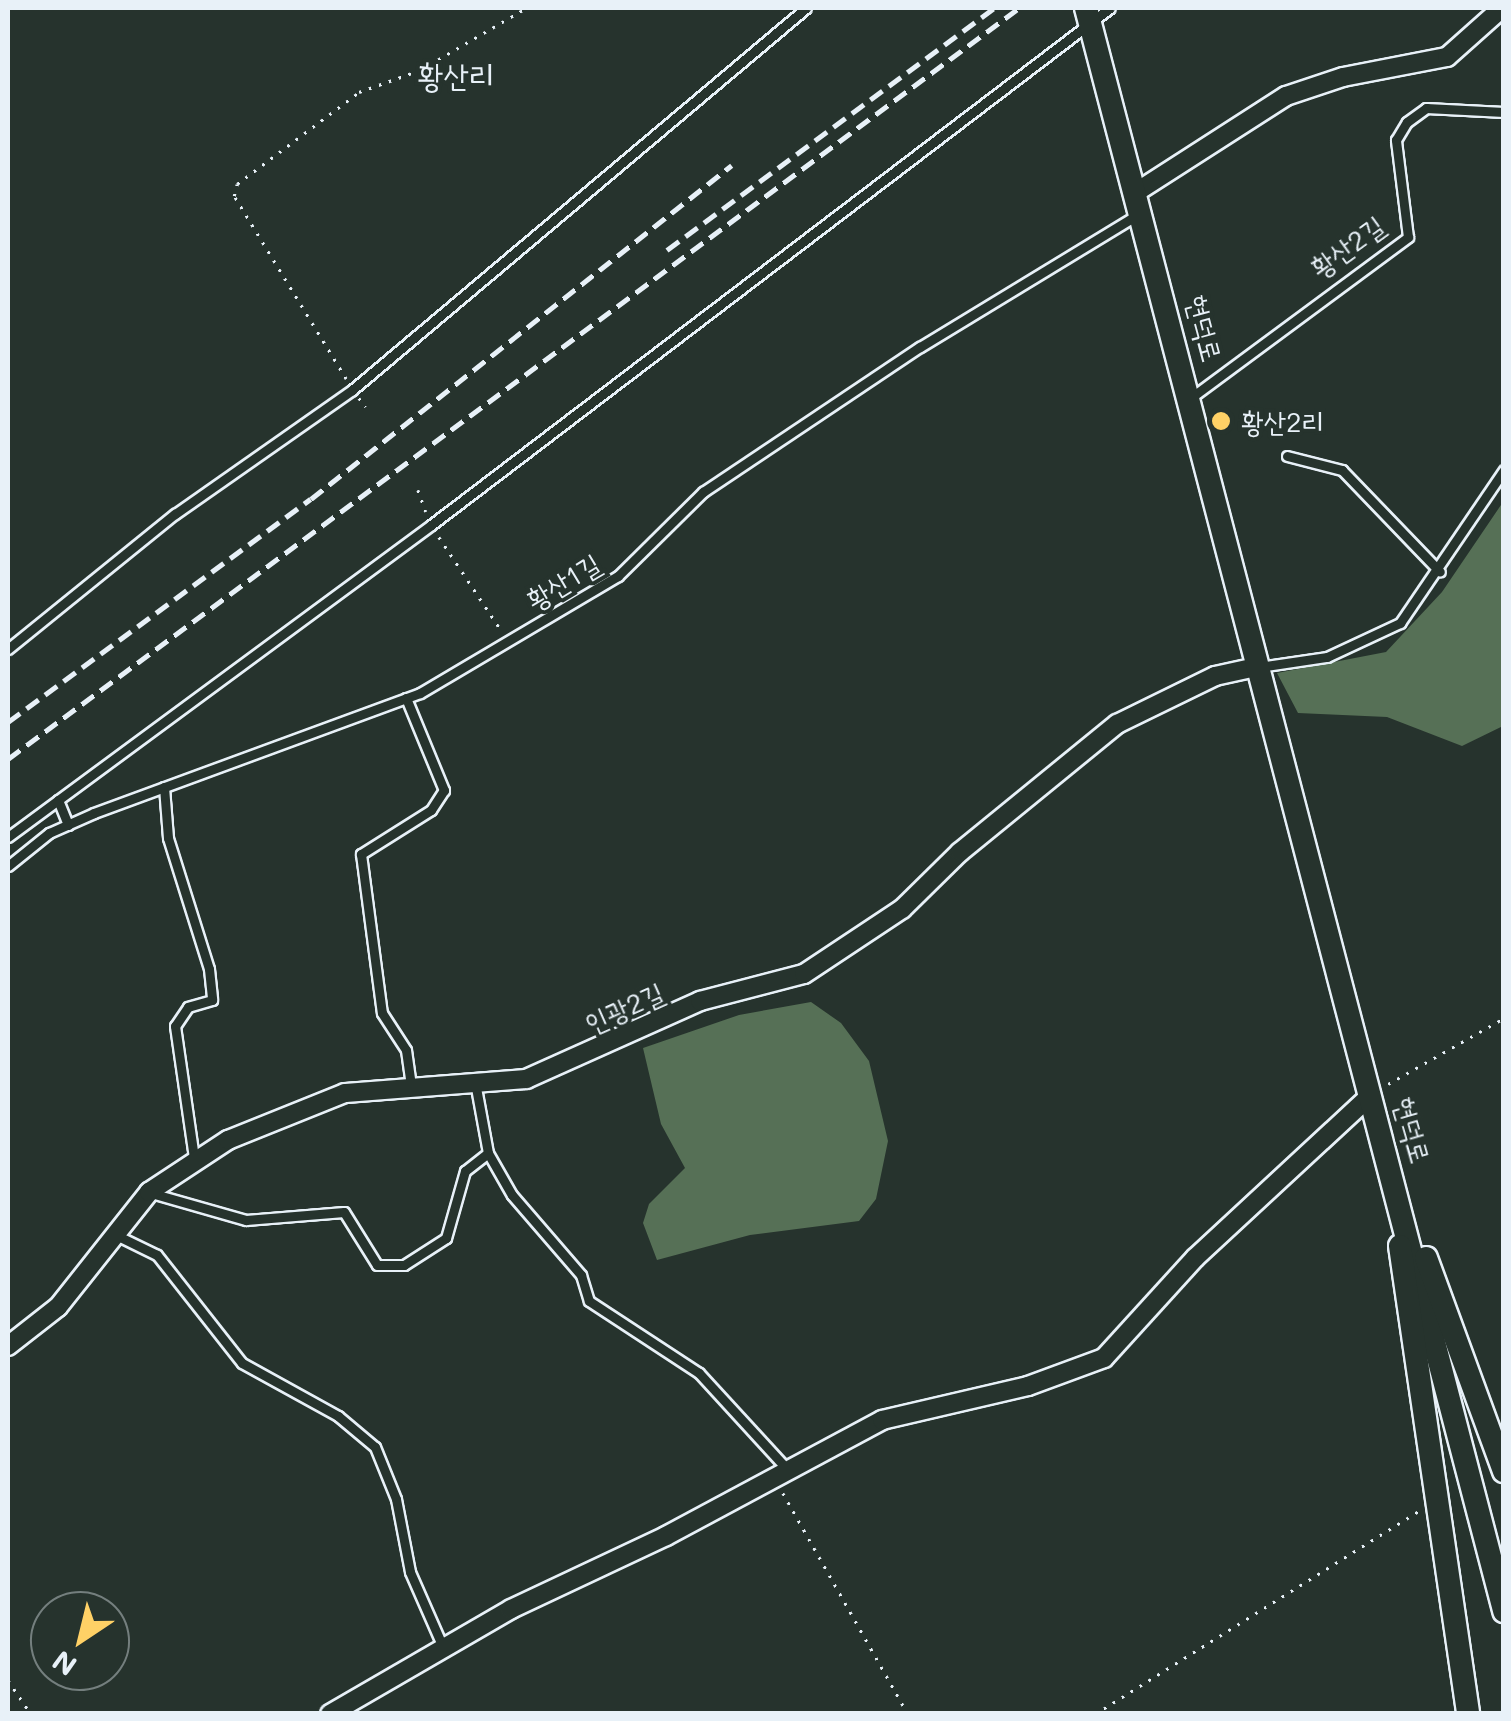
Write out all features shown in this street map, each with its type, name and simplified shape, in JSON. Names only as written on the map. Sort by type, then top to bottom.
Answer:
[{"type":"street","points":[[1141,202],[1286,96],[1343,77],[1447,57],[1502,8]]},
{"type":"street","name":"현덕로","points":[[1088,16],[1192,398],[1256,667],[1397,1182],[1504,1611]]},
{"type":"street","name":"인광2길","points":[[8,1346],[58,1307],[149,1192],[194,1158],[346,1093],[526,1079],[700,1001],[804,974],[902,908],[960,852],[1117,724],[1215,676],[1256,667]]},
{"type":"street","points":[[330,1714],[511,1609],[782,1476],[882,1420],[1028,1386],[1104,1358],[1196,1258],[1371,1094]]},
{"type":"street","points":[[1397,1182],[1504,1470]]},
{"type":"street","points":[[1397,1182],[1402,1281],[1468,1714]]},
{"type":"lane","points":[[8,649],[174,514],[352,390],[806,8]]},
{"type":"lane","points":[[8,837],[431,525],[1088,16],[1110,8]]},
{"type":"lane","name":"황산2길","points":[[1192,398],[1408,237],[1396,140],[1407,122],[1426,108],[1504,112]]},
{"type":"lane","name":"황산1길","points":[[8,866],[68,824],[406,698],[618,576],[703,492],[1141,202]]},
{"type":"lane","points":[[1287,456],[1342,470],[1440,572]]},
{"type":"lane","points":[[1256,667],[1368,643],[1400,623],[1440,572],[1504,470]]},
{"type":"lane","points":[[406,698],[444,790],[431,810],[361,854],[382,1013],[406,1050],[411,1086]]},
{"type":"lane","points":[[164,787],[168,838],[209,968],[212,1000],[188,1007],[175,1026],[194,1158]]},
{"type":"lane","points":[[58,800],[68,824]]},
{"type":"lane","points":[[475,1082],[488,1153],[512,1195],[582,1276],[589,1301],[699,1374],[782,1476]]},
{"type":"lane","points":[[149,1192],[246,1220],[344,1212],[377,1265],[404,1265],[446,1238],[465,1170],[488,1153]]},
{"type":"lane","points":[[118,1236],[157,1255],[242,1363],[338,1416],[375,1447],[396,1500],[410,1572],[444,1650]]},
{"type":"path","points":[[366,408],[234,196],[236,184],[359,92],[420,70],[526,8]]},
{"type":"path","points":[[418,490],[431,525],[507,640]]},
{"type":"path","points":[[1371,1094],[1504,1018]]},
{"type":"path","points":[[782,1476],[908,1714]]},
{"type":"path","points":[[1094,1714],[1437,1499]]},
{"type":"path","points":[[8,1680],[30,1714]]},
{"type":"green space","points":[[1503,502],[1503,726],[1462,746],[1387,717],[1298,713],[1277,673],[1386,652],[1442,592]]},
{"type":"green space","points":[[811,1002],[841,1023],[869,1061],[888,1141],[876,1199],[859,1221],[750,1235],[657,1260],[643,1223],[649,1204],[685,1168],[661,1124],[643,1048],[739,1015]]},
{"type":"railway","points":[[667,250],[994,8]]},
{"type":"railway","points":[[8,759],[1019,8]]},
{"type":"railway","points":[[8,722],[311,499],[732,165]]},
{"type":"place","name":"황산2리","points":[[1221,421]]},
{"type":"district","name":"황산리","points":[[456,74]]}]
